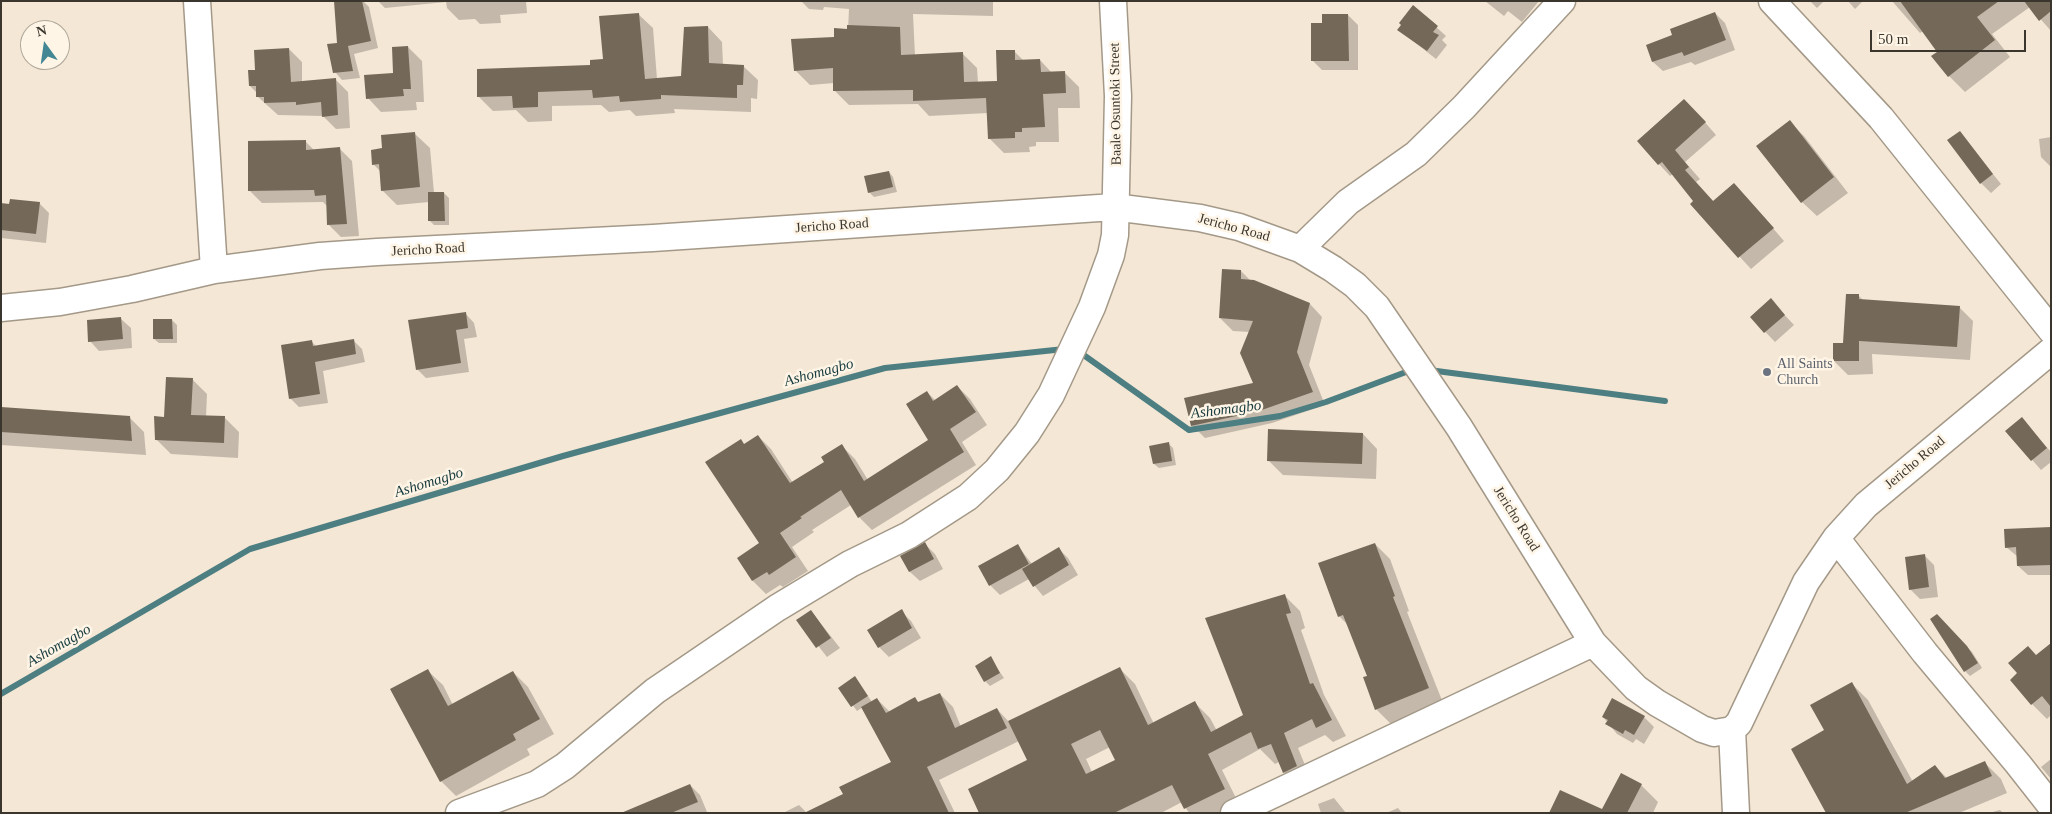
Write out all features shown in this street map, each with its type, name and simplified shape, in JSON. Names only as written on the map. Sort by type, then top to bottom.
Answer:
[{"type":"street","points":[[197,1],[214,270]]},
{"type":"street","name":"Baale Osuntoki Street","points":[[459,813],[537,784],[565,766],[655,691],[777,608],[850,564],[909,534],[968,497],[997,470],[1022,440],[1051,394],[1092,307],[1110,255],[1115,234],[1114,207],[1118,174],[1118,96],[1113,1]]},
{"type":"street","points":[[1300,249],[1348,202],[1416,154],[1464,107],[1562,1]]},
{"type":"street","points":[[1772,1],[1881,118],[2051,330]]},
{"type":"street","name":"Jericho Road","points":[[1,308],[60,302],[132,289],[214,270],[329,255],[643,238],[1114,207],[1219,222],[1300,249],[1347,280],[1377,307],[1459,426],[1593,643],[1636,688],[1657,703],[1702,729],[1714,733],[1732,730],[1739,722],[1806,582],[1836,538],[1866,505],[2051,351]]},
{"type":"street","points":[[1836,538],[1924,653],[2051,806]]},
{"type":"street","points":[[1234,813],[1593,643]]},
{"type":"street","points":[[1732,730],[1736,813]]},
{"type":"building","points":[[334,1],[362,1],[371,41],[348,46],[353,71],[333,73],[327,44],[337,43]]},
{"type":"building","points":[[1900,1],[1999,1],[1977,17],[1995,40],[1948,77],[1931,56],[1937,52]]},
{"type":"building","points":[[2024,1],[2051,1],[2051,11],[2039,21]]},
{"type":"building","points":[[1413,5],[1438,26],[1433,32],[1439,35],[1427,51],[1397,30],[1401,25],[1399,23]]},
{"type":"building","points":[[1715,12],[1726,40],[1684,56],[1682,52],[1652,62],[1646,45],[1672,35],[1670,29]]},
{"type":"building","points":[[639,13],[645,79],[681,76],[684,27],[708,26],[709,63],[744,65],[743,85],[737,85],[737,98],[661,95],[661,99],[620,102],[619,96],[593,98],[592,90],[538,92],[538,107],[513,108],[512,96],[477,97],[477,69],[590,65],[590,60],[603,59],[599,16]]},
{"type":"building","points":[[1322,14],[1348,14],[1349,61],[1311,61],[1311,23],[1322,23]]},
{"type":"building","points":[[847,25],[900,27],[901,55],[963,52],[964,82],[997,81],[996,50],[1015,50],[1015,60],[1040,59],[1041,72],[1065,71],[1066,93],[1043,94],[1045,127],[1022,128],[1022,132],[1015,132],[1015,138],[988,139],[986,98],[913,101],[913,90],[833,91],[833,68],[794,71],[791,39],[834,37],[834,28],[847,29]]},
{"type":"building","points":[[408,46],[411,89],[403,89],[404,96],[366,99],[364,75],[393,73],[392,47]]},
{"type":"building","points":[[289,48],[291,82],[336,78],[338,115],[322,117],[321,102],[296,105],[296,102],[264,103],[264,97],[256,97],[256,86],[249,86],[248,70],[255,70],[254,50]]},
{"type":"building","points":[[1684,99],[1706,122],[1675,150],[1689,167],[1685,170],[1713,201],[1734,183],[1774,228],[1738,258],[1690,204],[1693,201],[1662,162],[1658,165],[1637,141]]},
{"type":"building","points":[[1790,120],[1834,177],[1801,203],[1756,146]]},
{"type":"building","points":[[1960,131],[1993,174],[1980,184],[1947,140]]},
{"type":"building","points":[[415,132],[420,187],[381,191],[379,164],[372,165],[371,150],[382,148],[381,135]]},
{"type":"building","points":[[306,140],[306,150],[340,147],[347,224],[327,225],[326,195],[315,196],[314,190],[248,191],[248,141]]},
{"type":"building","points":[[889,171],[893,187],[868,193],[864,176]]},
{"type":"building","points":[[428,192],[444,192],[445,221],[428,221]]},
{"type":"building","points":[[10,199],[40,202],[36,234],[1,230],[1,203],[9,204]]},
{"type":"building","points":[[1222,269],[1241,270],[1241,279],[1254,280],[1310,303],[1297,352],[1313,392],[1259,411],[1191,426],[1184,398],[1253,383],[1240,353],[1253,321],[1219,318]]},
{"type":"building","points":[[1846,294],[1859,294],[1859,299],[1960,306],[1957,347],[1859,341],[1859,361],[1833,361],[1833,343],[1843,343]]},
{"type":"building","points":[[1771,298],[1785,315],[1764,333],[1750,317]]},
{"type":"building","points":[[466,312],[468,328],[456,330],[461,363],[416,370],[408,320]]},
{"type":"building","points":[[121,317],[123,339],[88,342],[87,320]]},
{"type":"building","points":[[153,319],[172,319],[173,339],[153,339]]},
{"type":"building","points":[[354,339],[356,354],[315,362],[320,394],[289,399],[281,345],[312,340],[313,346]]},
{"type":"building","points":[[166,377],[193,378],[191,415],[225,416],[224,443],[155,440],[154,416],[164,417]]},
{"type":"building","points":[[957,385],[976,412],[950,429],[964,452],[858,518],[841,490],[800,517],[802,518],[780,533],[796,557],[769,575],[767,572],[752,581],[737,558],[759,543],[705,462],[741,439],[744,444],[758,435],[790,483],[824,462],[821,457],[842,444],[864,481],[928,440],[906,404],[927,391],[933,401]]},
{"type":"building","points":[[1,407],[130,416],[132,441],[1,432]]},
{"type":"building","points":[[2022,417],[2047,448],[2031,461],[2005,431]]},
{"type":"building","points":[[1268,429],[1363,433],[1362,464],[1267,461]]},
{"type":"building","points":[[1169,442],[1172,461],[1153,464],[1149,446]]},
{"type":"building","points":[[2051,527],[2051,565],[2017,566],[2016,547],[2005,548],[2004,529]]},
{"type":"building","points":[[925,542],[934,559],[909,572],[900,556]]},
{"type":"building","points":[[1375,543],[1395,596],[1393,597],[1429,688],[1375,710],[1363,677],[1367,676],[1343,615],[1338,617],[1318,563]]},
{"type":"building","points":[[1018,544],[1029,564],[989,586],[978,566]]},
{"type":"building","points":[[1059,547],[1069,565],[1033,587],[1022,569]]},
{"type":"building","points":[[1925,554],[1929,587],[1909,590],[1905,557]]},
{"type":"building","points":[[1285,594],[1291,613],[1286,614],[1310,684],[1313,683],[1332,720],[1316,728],[1312,719],[1284,733],[1297,766],[1283,773],[1271,744],[1258,749],[1251,732],[1208,754],[1225,789],[1184,809],[1172,785],[1114,813],[979,813],[968,789],[1027,760],[1008,721],[1120,667],[1148,725],[1195,701],[1211,732],[1243,715],[1205,618]],"holes":[[[1100,730],[1115,760],[1086,774],[1071,744]]]},
{"type":"building","points":[[902,609],[912,628],[878,648],[867,630]]},
{"type":"building","points":[[811,610],[831,638],[816,648],[796,620]]},
{"type":"building","points":[[1937,614],[1967,646],[1978,663],[1964,672],[1930,619]]},
{"type":"building","points":[[2051,643],[2051,707],[2042,696],[2031,705],[2010,680],[2017,673],[2008,663],[2028,646],[2036,655]]},
{"type":"building","points":[[991,656],[1000,673],[984,682],[975,666]]},
{"type":"building","points":[[428,669],[448,706],[513,671],[540,719],[513,734],[516,740],[440,782],[390,689]]},
{"type":"building","points":[[855,676],[868,696],[851,707],[838,688]]},
{"type":"building","points":[[1852,682],[1907,784],[1935,765],[1945,778],[1985,761],[1992,776],[1905,813],[1826,813],[1791,749],[1824,730],[1810,705]]},
{"type":"building","points":[[940,693],[955,728],[997,708],[1007,728],[927,767],[949,813],[804,813],[843,794],[839,787],[891,762],[861,707],[877,698],[886,713],[915,697],[918,702]]},
{"type":"building","points":[[1612,698],[1645,716],[1634,735],[1625,730],[1623,734],[1605,724],[1608,720],[1602,717]]},
{"type":"building","points":[[1621,773],[1642,784],[1627,813],[1549,813],[1560,790],[1602,809]]},
{"type":"building","points":[[690,784],[698,802],[671,813],[621,813]]},
{"type":"waterway","name":"Ashomagbo","points":[[1,694],[250,549],[563,456],[885,368],[1064,349]]},
{"type":"waterway","name":"Ashomagbo","points":[[1078,351],[1189,430],[1280,416],[1326,402],[1414,369]]},
{"type":"waterway","name":"Ashomagbo","points":[[1429,370],[1665,401]]},
{"type":"place","name":"All Saints Church","points":[[1767,372]]}]
